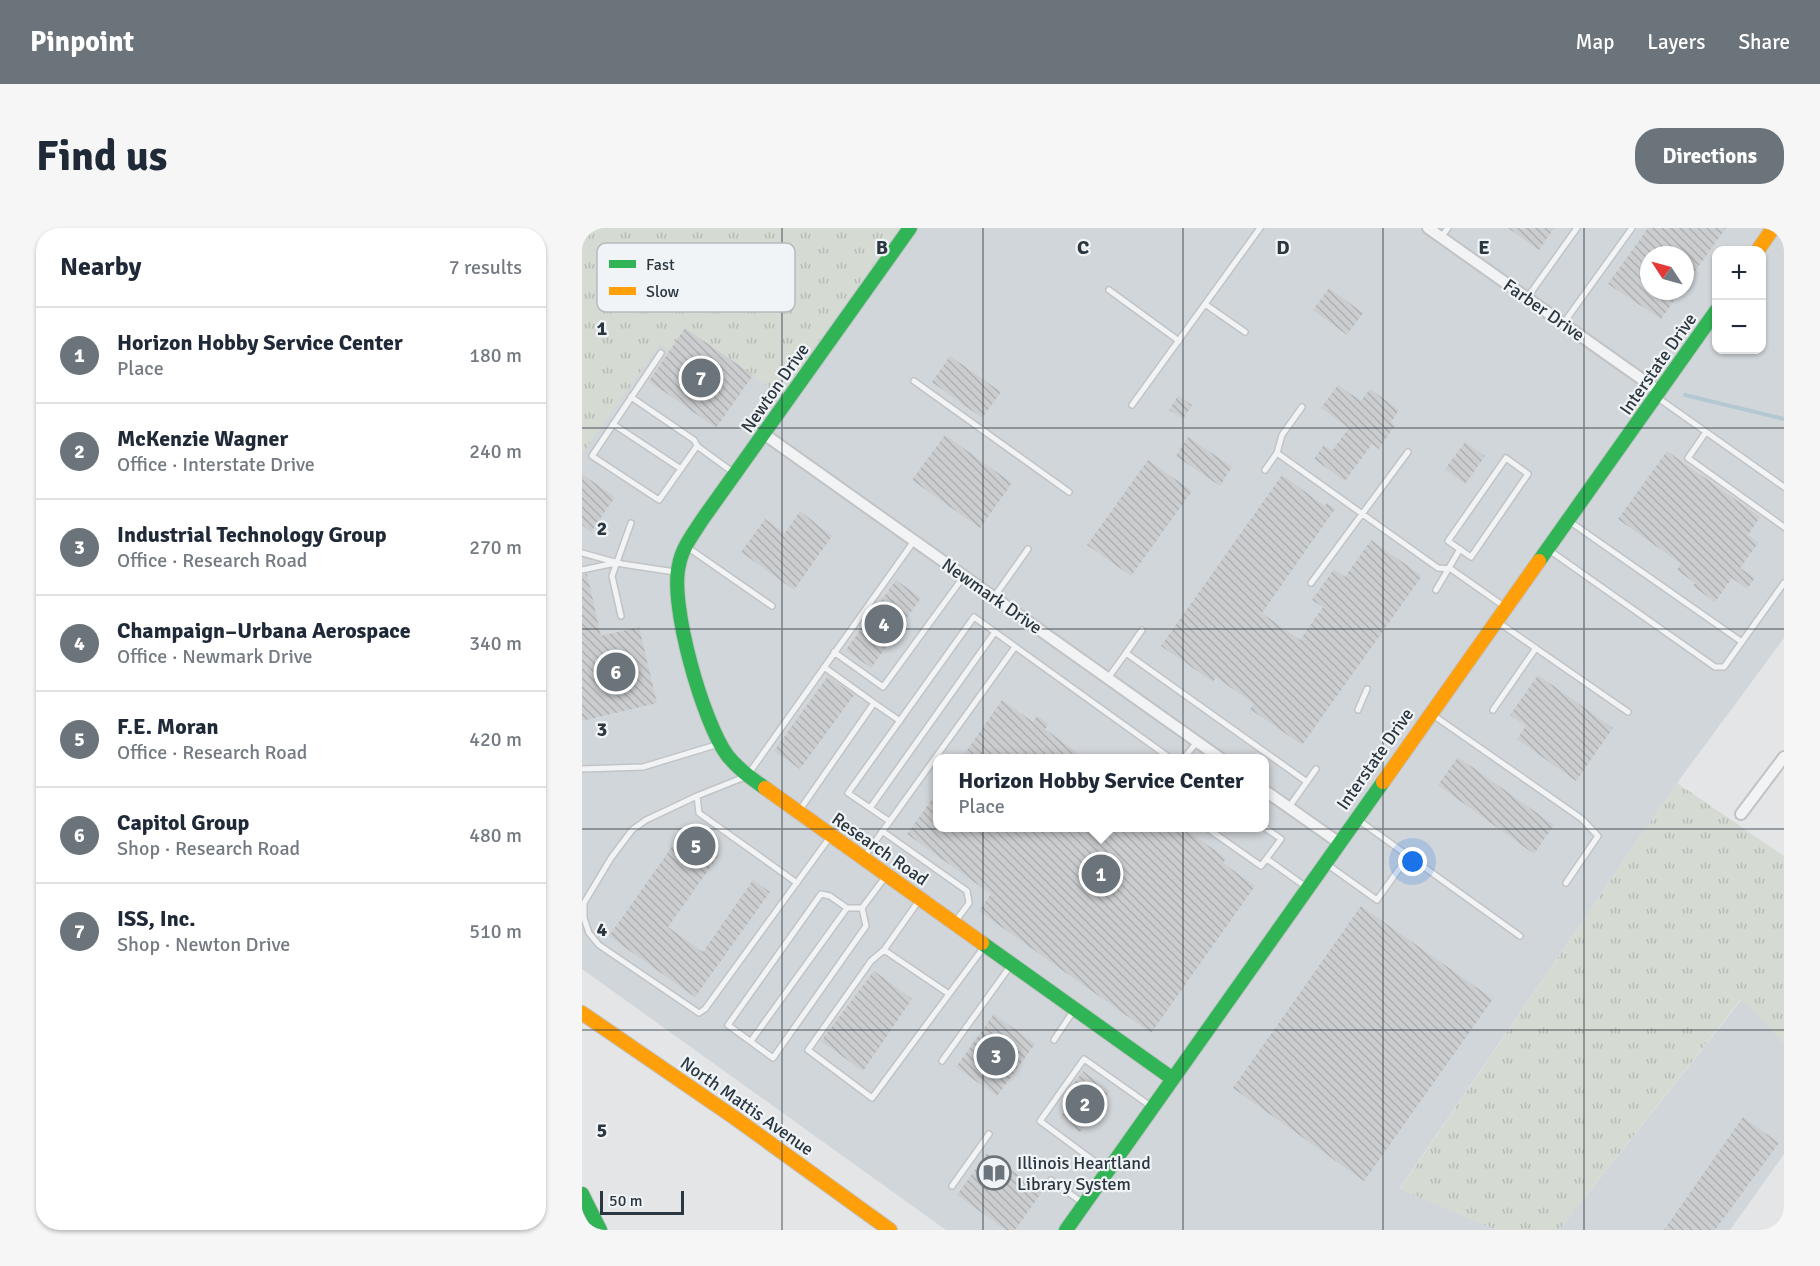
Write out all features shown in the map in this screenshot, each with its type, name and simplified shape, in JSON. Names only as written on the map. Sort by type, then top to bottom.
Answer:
[{"type":"main road","name":"Newton Drive","points":[[676,572],[685,546],[910,228]]},
{"type":"main road","points":[[1761,246],[1773,228]]},
{"type":"main road","name":"Interstate Drive","points":[[1066,1230],[1306,887],[1712,317]]},
{"type":"main road","name":"Research Road","points":[[676,572],[678,600],[706,719],[731,761],[747,776],[1173,1078]]},
{"type":"main road","name":"North Mattis Avenue","points":[[582,1013],[735,1118],[890,1230]]},
{"type":"main road","points":[[582,1194],[600,1230]]},
{"type":"street","name":"Farber Drive","points":[[1428,228],[1445,233],[1527,298],[1658,394]]},
{"type":"street","name":"Newmark Drive","points":[[764,434],[1213,754]]},
{"type":"street","points":[[1741,814],[1784,757]]},
{"type":"street","points":[[1269,793],[1338,842]]},
{"type":"lane","points":[[1132,405],[1260,228]]},
{"type":"lane","points":[[1527,298],[1577,228]]},
{"type":"lane","points":[[1563,324],[1632,228]]},
{"type":"lane","points":[[1108,290],[1179,340]]},
{"type":"lane","points":[[1205,304],[1245,332]]},
{"type":"lane","points":[[661,353],[592,456],[659,500],[698,447]]},
{"type":"lane","points":[[914,381],[1069,492]]},
{"type":"lane","points":[[1658,394],[1706,432],[1784,487]]},
{"type":"lane","points":[[632,397],[694,440],[698,447],[736,474]]},
{"type":"lane","points":[[1265,470],[1277,453],[1282,435],[1302,406]]},
{"type":"lane","points":[[613,424],[681,470]]},
{"type":"lane","points":[[1706,432],[1688,458],[1784,527]]},
{"type":"lane","points":[[1311,583],[1407,452]]},
{"type":"lane","points":[[1277,453],[1438,568],[1451,568],[1506,608]]},
{"type":"lane","points":[[1506,458],[1528,474],[1470,556],[1460,549],[1448,541],[1506,458]]},
{"type":"lane","points":[[1568,521],[1742,642]]},
{"type":"lane","points":[[621,616],[612,576],[631,523]]},
{"type":"lane","points":[[831,836],[705,1009],[699,1012],[692,1010],[599,945],[589,933],[584,918],[584,903],[599,876],[632,830],[646,820],[697,796],[747,776],[914,541]]},
{"type":"lane","points":[[685,546],[772,606]]},
{"type":"lane","points":[[994,597],[1028,549]]},
{"type":"lane","points":[[1436,590],[1451,568],[1460,549]]},
{"type":"lane","points":[[1548,549],[1715,667],[1724,667],[1784,584]]},
{"type":"lane","points":[[582,554],[616,563],[676,572]]},
{"type":"lane","points":[[582,570],[616,563]]},
{"type":"lane","points":[[834,652],[883,687],[964,576]]},
{"type":"lane","points":[[889,821],[848,793],[974,617],[1163,754]]},
{"type":"lane","points":[[1497,621],[1628,712]]},
{"type":"lane","points":[[1108,678],[1142,630]]},
{"type":"lane","points":[[870,808],[995,632]]},
{"type":"lane","points":[[938,754],[1015,647]]},
{"type":"lane","points":[[1492,710],[1536,648]]},
{"type":"lane","points":[[1126,653],[1268,754]]},
{"type":"lane","points":[[824,668],[900,721]]},
{"type":"lane","points":[[1358,710],[1367,689]]},
{"type":"lane","points":[[798,812],[874,703]]},
{"type":"lane","points":[[1430,713],[1582,819],[1598,836],[1566,883]]},
{"type":"lane","points":[[1188,754],[1197,742]]},
{"type":"lane","points":[[582,769],[643,768],[719,744]]},
{"type":"lane","points":[[1269,755],[1307,782]]},
{"type":"lane","points":[[863,858],[933,760]]},
{"type":"lane","points":[[1289,807],[1316,769]]},
{"type":"lane","points":[[697,796],[699,813],[797,884]]},
{"type":"lane","points":[[1356,818],[1520,936]]},
{"type":"lane","points":[[882,831],[967,891],[969,903],[954,923]]},
{"type":"lane","points":[[1213,832],[1261,866],[1281,839],[1269,831]]},
{"type":"lane","points":[[1324,862],[1377,900],[1409,855]]},
{"type":"lane","points":[[1267,859],[1306,887]]},
{"type":"lane","points":[[862,908],[847,908],[830,896],[821,894],[728,1025],[773,1058],[866,927],[862,908],[886,875]]},
{"type":"lane","points":[[920,899],[884,950],[871,961],[808,1050],[872,1098],[985,945]]},
{"type":"lane","points":[[751,1041],[847,908]]},
{"type":"lane","points":[[884,950],[949,994]]},
{"type":"lane","points":[[942,1061],[1011,964]]},
{"type":"lane","points":[[1054,1040],[1075,1009]]},
{"type":"lane","points":[[1107,1171],[1040,1121],[1046,1112],[1084,1059],[1152,1108]]},
{"type":"lane","points":[[952,1186],[989,1134]]},
{"type":"lane","points":[[1051,1180],[1084,1204]]},
{"type":"shaded area","points":[[582,228],[1784,228],[1784,638],[1677,783],[1400,1188],[1497,1230],[946,1230],[582,969]]},
{"type":"shaded area","points":[[1742,999],[1784,1043],[1784,1154],[1730,1230],[1559,1230]]},
{"type":"green space","points":[[582,228],[899,228],[780,395],[685,328],[670,351],[660,344],[582,454]]},
{"type":"green space","points":[[1677,783],[1784,856],[1784,1043],[1741,999],[1559,1230],[1497,1230],[1400,1189]]},
{"type":"building","points":[[1508,228],[1554,228],[1539,250]]},
{"type":"building","points":[[1648,228],[1726,228],[1694,272],[1694,246],[1640,246],[1640,300],[1675,300],[1661,319],[1608,284]]},
{"type":"building","points":[[1329,288],[1363,313],[1347,335],[1313,310]]},
{"type":"building","points":[[685,328],[753,375],[716,428],[649,381]]},
{"type":"building","points":[[950,356],[1001,392],[982,418],[932,382]]},
{"type":"building","points":[[1338,385],[1361,401],[1370,389],[1399,410],[1391,422],[1395,425],[1379,449],[1372,444],[1345,481],[1314,459],[1324,445],[1332,451],[1349,428],[1321,408]]},
{"type":"building","points":[[1178,396],[1192,405],[1183,419],[1169,410]]},
{"type":"building","points":[[945,435],[1012,483],[980,528],[912,480]]},
{"type":"building","points":[[1188,437],[1232,467],[1220,486],[1176,456]]},
{"type":"building","points":[[1465,442],[1485,456],[1465,484],[1445,469]]},
{"type":"building","points":[[1667,451],[1760,517],[1748,535],[1758,543],[1740,568],[1755,578],[1747,589],[1732,578],[1715,602],[1693,586],[1695,583],[1677,570],[1681,564],[1618,519]]},
{"type":"building","points":[[1148,460],[1192,491],[1131,576],[1087,545]]},
{"type":"building","points":[[582,474],[615,497],[591,532],[582,525]]},
{"type":"building","points":[[1282,475],[1325,506],[1327,503],[1335,509],[1262,613],[1300,640],[1323,607],[1312,600],[1334,569],[1345,577],[1371,540],[1422,576],[1302,745],[1250,709],[1254,704],[1216,677],[1213,682],[1161,646]]},
{"type":"building","points":[[800,511],[832,536],[794,590],[741,552],[765,519],[785,533]]},
{"type":"building","points":[[587,574],[601,636],[639,627],[657,703],[582,721],[582,575]]},
{"type":"building","points":[[896,580],[921,598],[871,668],[846,650]]},
{"type":"building","points":[[1538,675],[1613,728],[1576,781],[1517,739],[1526,726],[1510,715]]},
{"type":"building","points":[[828,676],[854,695],[800,769],[774,751]]},
{"type":"building","points":[[1002,700],[1033,722],[1037,716],[1049,724],[1045,729],[1079,754],[964,754]]},
{"type":"building","points":[[1458,757],[1554,825],[1534,854],[1438,785]]},
{"type":"building","points":[[933,798],[933,832],[1189,832],[1226,858],[1223,863],[1255,886],[1151,1033],[979,911],[991,894],[907,834]]},
{"type":"building","points":[[684,830],[719,855],[668,927],[703,952],[753,880],[770,892],[695,997],[609,936]]},
{"type":"building","points":[[1361,906],[1493,999],[1364,1181],[1233,1088]]},
{"type":"building","points":[[874,971],[912,999],[863,1071],[821,1041]]},
{"type":"building","points":[[994,1014],[1035,1044],[997,1096],[956,1067]]},
{"type":"building","points":[[1083,1071],[1110,1091],[1080,1132],[1060,1117],[1081,1088],[1074,1083]]},
{"type":"building","points":[[1743,1117],[1779,1143],[1715,1230],[1664,1230]]},
{"type":"building","name":"Illinois Heartland Library System","points":[[987,1153],[1042,1192],[1015,1230],[1006,1230],[957,1195]]},
{"type":"waterway","points":[[1685,395],[1784,419]]},
{"type":"traffic: fast","points":[[765,788],[740,769],[727,755],[708,717],[683,634],[677,583],[680,559],[688,541],[702,520],[910,228]]},
{"type":"traffic: fast","points":[[1539,561],[1712,317]]},
{"type":"traffic: fast","points":[[1066,1230],[1383,782]]},
{"type":"traffic: fast","points":[[982,943],[1173,1079]]},
{"type":"traffic: fast","points":[[582,1194],[600,1230]]},
{"type":"traffic: slow","points":[[1761,246],[1773,228]]},
{"type":"traffic: slow","points":[[1383,782],[1539,561]]},
{"type":"traffic: slow","points":[[765,788],[982,943]]},
{"type":"traffic: slow","points":[[582,1013],[735,1118],[890,1230]]},
{"type":"place","name":"ISS, Inc.","points":[[701,378]]},
{"type":"place","name":"Champaign–Urbana Aerospace","points":[[884,624]]},
{"type":"place","name":"Capitol Group","points":[[616,672]]},
{"type":"place","name":"F.E. Moran","points":[[696,846]]},
{"type":"place","name":"Horizon Hobby Service Center","points":[[1101,874]]},
{"type":"place","name":"Industrial Technology Group","points":[[996,1056]]},
{"type":"place","name":"McKenzie Wagner","points":[[1085,1104]]},
{"type":"place","name":"Illinois Heartland Library System","points":[[994,1173]]}]
